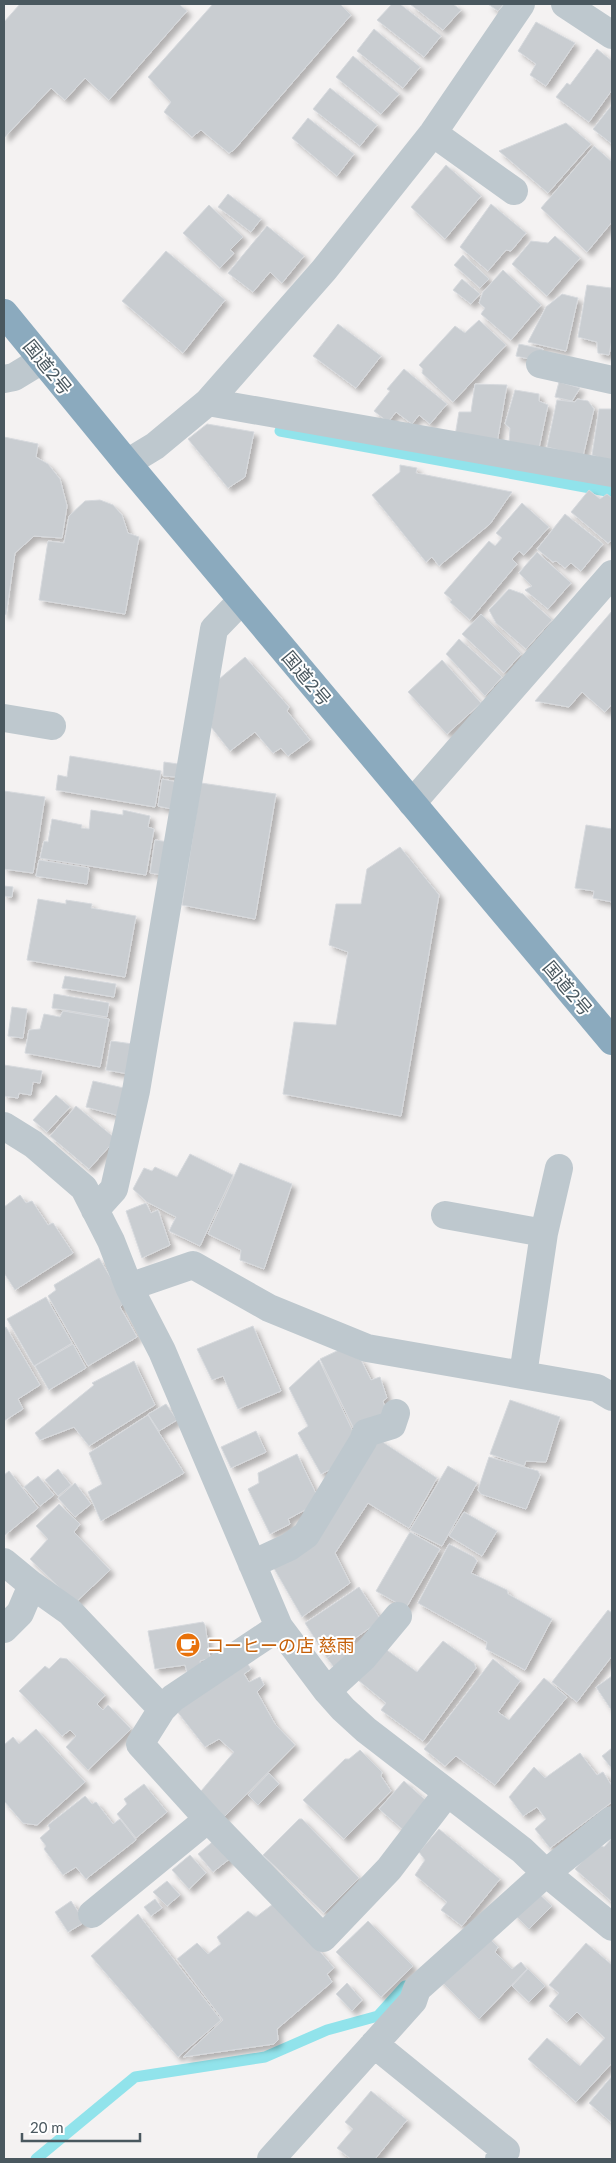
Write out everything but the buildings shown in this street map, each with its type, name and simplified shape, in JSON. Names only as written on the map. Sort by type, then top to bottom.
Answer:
[{"type":"highway","name":"国道2号","points":[[4,313],[127,463],[612,1041]]},
{"type":"street","points":[[127,463],[155,446],[208,402],[324,270],[433,133],[521,4]]},
{"type":"street","points":[[565,4],[612,34]]},
{"type":"street","points":[[433,133],[514,191]]},
{"type":"street","points":[[4,379],[14,377],[42,360]]},
{"type":"street","points":[[540,364],[612,380]]},
{"type":"street","points":[[208,402],[612,472]]},
{"type":"street","points":[[412,802],[612,574]]},
{"type":"street","points":[[95,1210],[114,1189],[136,1091],[214,629],[242,600]]},
{"type":"street","points":[[4,718],[52,726]]},
{"type":"street","points":[[4,1126],[33,1144],[84,1188],[112,1240],[129,1287],[162,1351],[279,1626],[327,1691],[366,1730],[522,1850],[546,1873],[612,1927]]},
{"type":"street","points":[[523,1375],[544,1233],[559,1168]]},
{"type":"street","points":[[445,1215],[544,1233]]},
{"type":"street","points":[[129,1287],[193,1265],[269,1308],[367,1348],[597,1388],[612,1397]]},
{"type":"street","points":[[252,1564],[289,1547],[306,1535],[366,1433],[392,1425],[396,1413]]},
{"type":"street","points":[[4,1562],[32,1586],[70,1612],[162,1708]]},
{"type":"street","points":[[4,1629],[20,1613],[32,1586]]},
{"type":"street","points":[[327,1691],[383,1637],[398,1616]]},
{"type":"street","points":[[279,1626],[173,1698],[162,1708],[140,1744],[208,1819],[323,1938],[389,1869],[447,1793]]},
{"type":"street","points":[[92,1914],[208,1819]]},
{"type":"street","points":[[271,2159],[413,2001],[417,1989],[546,1873],[612,1820]]},
{"type":"street","points":[[374,2044],[506,2151],[499,2159]]},
{"type":"waterway","points":[[280,431],[612,492]]},
{"type":"waterway","points":[[36,2159],[135,2077],[265,2057],[327,2030],[378,2016],[405,1986]]},
{"type":"place","name":"コーヒーの店 慈雨","points":[[188,1645]]}]
